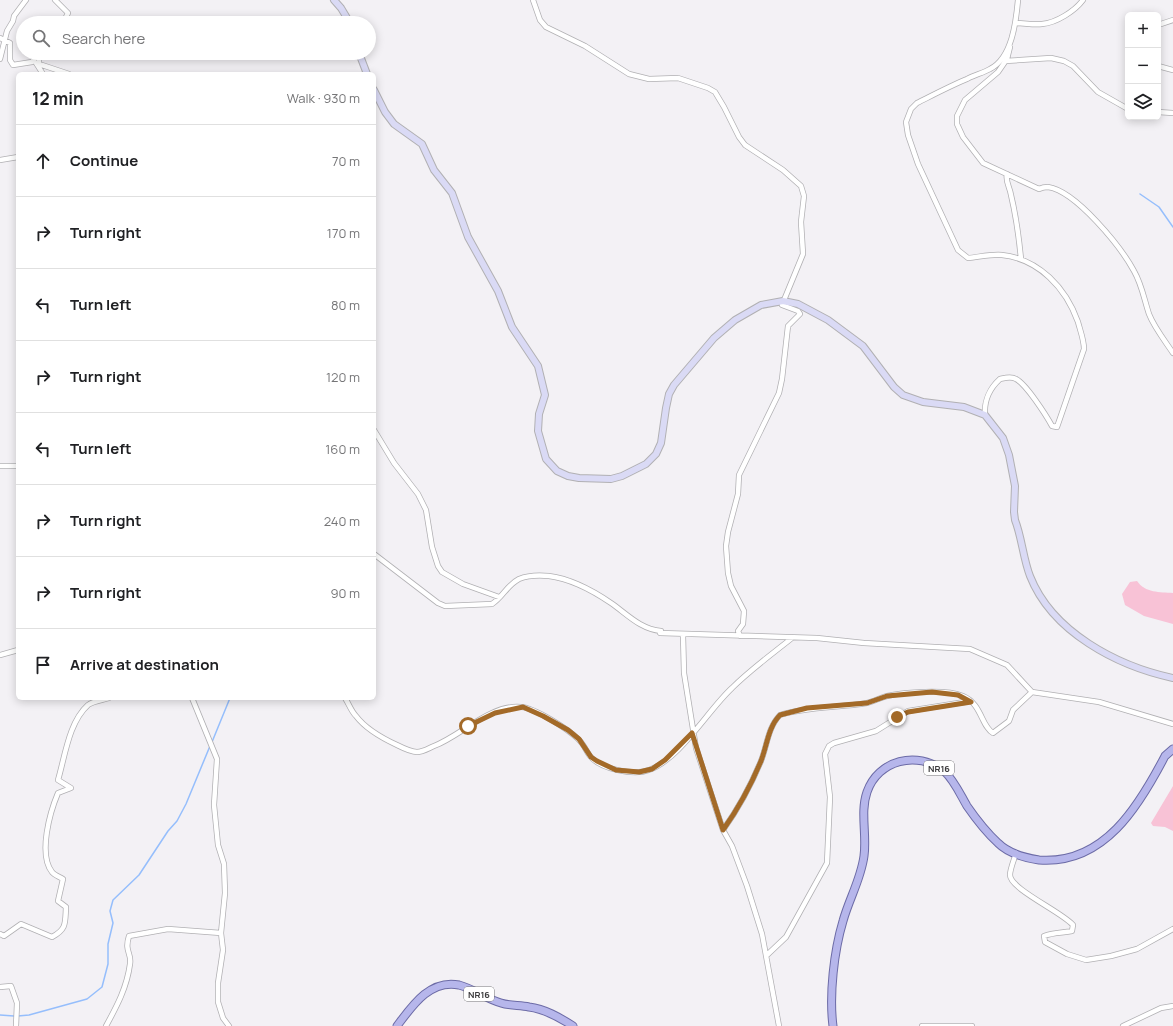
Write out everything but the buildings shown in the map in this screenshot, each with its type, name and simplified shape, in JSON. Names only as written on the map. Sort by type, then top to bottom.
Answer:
[{"type":"main road","points":[[334,0],[346,16]]},
{"type":"main road","points":[[362,60],[366,72]]},
{"type":"main road","points":[[376,94],[385,112],[394,124],[422,144],[434,170],[452,193],[468,237],[498,291],[512,327],[538,366],[545,395],[539,422],[540,440],[549,464],[563,474],[584,478],[611,479],[622,476],[646,464],[656,454],[662,443],[666,408],[674,385],[714,338],[735,320],[757,306],[770,302],[783,301],[798,304],[818,314],[859,344],[902,395],[923,402],[964,406],[985,415],[1003,438],[1010,455],[1015,486],[1014,512],[1030,576],[1039,597],[1055,616],[1080,638],[1131,666],[1173,678]]},
{"type":"main road","name":"NR16","points":[[833,1026],[830,1007],[834,972],[843,921],[863,866],[865,846],[863,807],[866,793],[876,774],[893,763],[909,760],[937,767],[951,780],[981,824],[999,844],[1016,854],[1031,859],[1057,861],[1081,854],[1115,832],[1130,816],[1165,756],[1173,749]]},
{"type":"main road","name":"NR16","points":[[397,1026],[409,1009],[423,995],[438,986],[450,985],[459,985],[503,1004],[538,1008],[553,1014],[573,1026]]},
{"type":"street","points":[[0,59],[2,40],[14,21],[14,16],[26,0]]},
{"type":"street","points":[[55,0],[68,13],[66,16]]},
{"type":"street","points":[[533,0],[540,20],[546,27],[585,46],[629,74],[649,79],[668,77],[684,79],[705,86],[714,92],[745,145],[783,170],[801,186],[804,196],[801,222],[803,254],[782,305],[798,311],[800,314],[788,326],[783,376],[778,396],[755,439],[740,475],[738,494],[726,546],[731,586],[744,611],[743,624],[738,631],[740,636]]},
{"type":"street","points":[[1018,0],[1016,23],[1005,62],[993,77],[966,100],[959,112],[957,123],[963,137],[984,164],[1039,189],[1048,187],[1070,198],[1096,220],[1134,270],[1141,284],[1152,319],[1173,353]]},
{"type":"street","points":[[1016,23],[1040,24],[1049,22],[1066,14],[1082,1],[1088,0]]},
{"type":"street","points":[[1161,24],[1173,20]]},
{"type":"street","points":[[2,40],[10,45],[10,60],[12,65],[32,62],[34,60],[42,72]]},
{"type":"street","points":[[985,415],[984,407],[993,387],[1000,379],[1013,378],[1022,384],[1036,401],[1052,426],[1058,427],[1084,349],[1083,341],[1073,310],[1059,287],[1046,273],[1021,259],[1002,255],[968,258],[958,250],[918,164],[906,125],[911,109],[917,103],[990,69],[1001,58],[1010,43]]},
{"type":"street","points":[[1005,62],[1050,58],[1064,61],[1073,66],[1098,92],[1125,107]]},
{"type":"street","points":[[38,60],[39,64],[63,72]]},
{"type":"street","points":[[1161,67],[1173,70]]},
{"type":"street","points":[[1161,112],[1173,113]]},
{"type":"street","points":[[0,160],[16,157]]},
{"type":"street","points":[[1007,174],[1006,178],[1012,196],[1019,232],[1021,259]]},
{"type":"street","points":[[376,433],[394,463],[418,494],[426,510],[432,547],[438,566],[442,572],[463,584],[499,597]]},
{"type":"street","points":[[0,466],[16,466]]},
{"type":"street","points":[[376,555],[441,604],[450,606],[474,603],[492,604],[511,584],[523,578],[538,575],[564,578],[586,587],[611,603],[629,618],[651,630],[661,631],[660,633],[792,638],[975,650],[1007,665],[1032,692],[1099,702],[1173,724]]},
{"type":"street","points":[[683,635],[684,673],[692,733],[723,830],[732,846],[747,886],[767,955],[779,1026]]},
{"type":"street","points":[[346,700],[355,716],[378,735],[392,743],[416,752],[441,744],[468,726],[495,713],[519,706],[531,710],[558,724],[579,739],[591,757],[616,770],[639,772],[652,769],[665,760],[692,733],[733,686],[792,638]]},
{"type":"street","points":[[0,654],[16,650]]},
{"type":"street","points":[[723,830],[735,813],[752,780],[763,757],[771,730],[780,715],[807,708],[867,703],[887,696],[932,692],[958,695],[971,702],[982,715],[987,727],[993,733],[1009,721],[1013,710],[1032,692]]},
{"type":"street","points":[[0,934],[4,936],[10,934],[22,924],[52,937],[61,932],[65,925],[66,907],[58,902],[63,879],[52,872],[47,856],[47,829],[58,793],[71,788],[58,780],[72,730],[82,712],[90,704],[103,700]]},
{"type":"street","points":[[193,700],[217,759],[214,805],[218,846],[224,864],[225,893],[221,933],[222,950],[218,984],[218,1002],[223,1018],[228,1026]]},
{"type":"street","points":[[767,955],[786,936],[827,863],[830,797],[825,754],[829,746],[834,742],[876,731],[897,717],[908,712],[971,702]]},
{"type":"street","points":[[1016,854],[1010,874],[1012,882],[1029,895],[1067,918],[1073,925],[1072,931],[1060,933],[1054,932],[1044,936],[1045,942],[1067,954],[1086,960],[1110,956],[1137,949],[1173,929]]},
{"type":"street","points":[[106,1026],[122,997],[131,962],[126,946],[129,936],[168,929],[221,933]]},
{"type":"street","points":[[0,987],[11,986],[17,1003],[16,1026]]},
{"type":"street","points":[[1123,1026],[1161,1008],[1173,1006]]},
{"type":"street","points":[[922,1026],[972,1026]]},
{"type":"shaded area","points":[[1137,581],[1148,590],[1173,593],[1173,624],[1144,616],[1125,605],[1122,594],[1130,582]]},
{"type":"shaded area","points":[[1173,786],[1173,831],[1165,827],[1153,826],[1151,823]]},
{"type":"waterway","points":[[1140,194],[1159,207],[1173,227]]},
{"type":"waterway","points":[[212,742],[229,700]]},
{"type":"waterway","points":[[18,1016],[29,1015],[87,999],[102,987],[108,964],[108,944],[113,923],[110,911],[113,900],[139,875],[168,831],[177,821],[186,804],[210,746]]},
{"type":"waterway","points":[[0,1015],[14,1016]]},
{"type":"route","points":[[468,726],[509,708],[519,706],[523,707],[568,730],[579,739],[591,757],[605,766],[616,770],[631,772],[643,772],[652,769],[665,760],[692,733],[723,830],[735,813],[749,787],[763,757],[771,730],[775,721],[780,715],[807,708],[867,703],[887,696],[932,692],[945,692],[958,695],[965,697],[971,702],[908,712],[897,717]]}]
